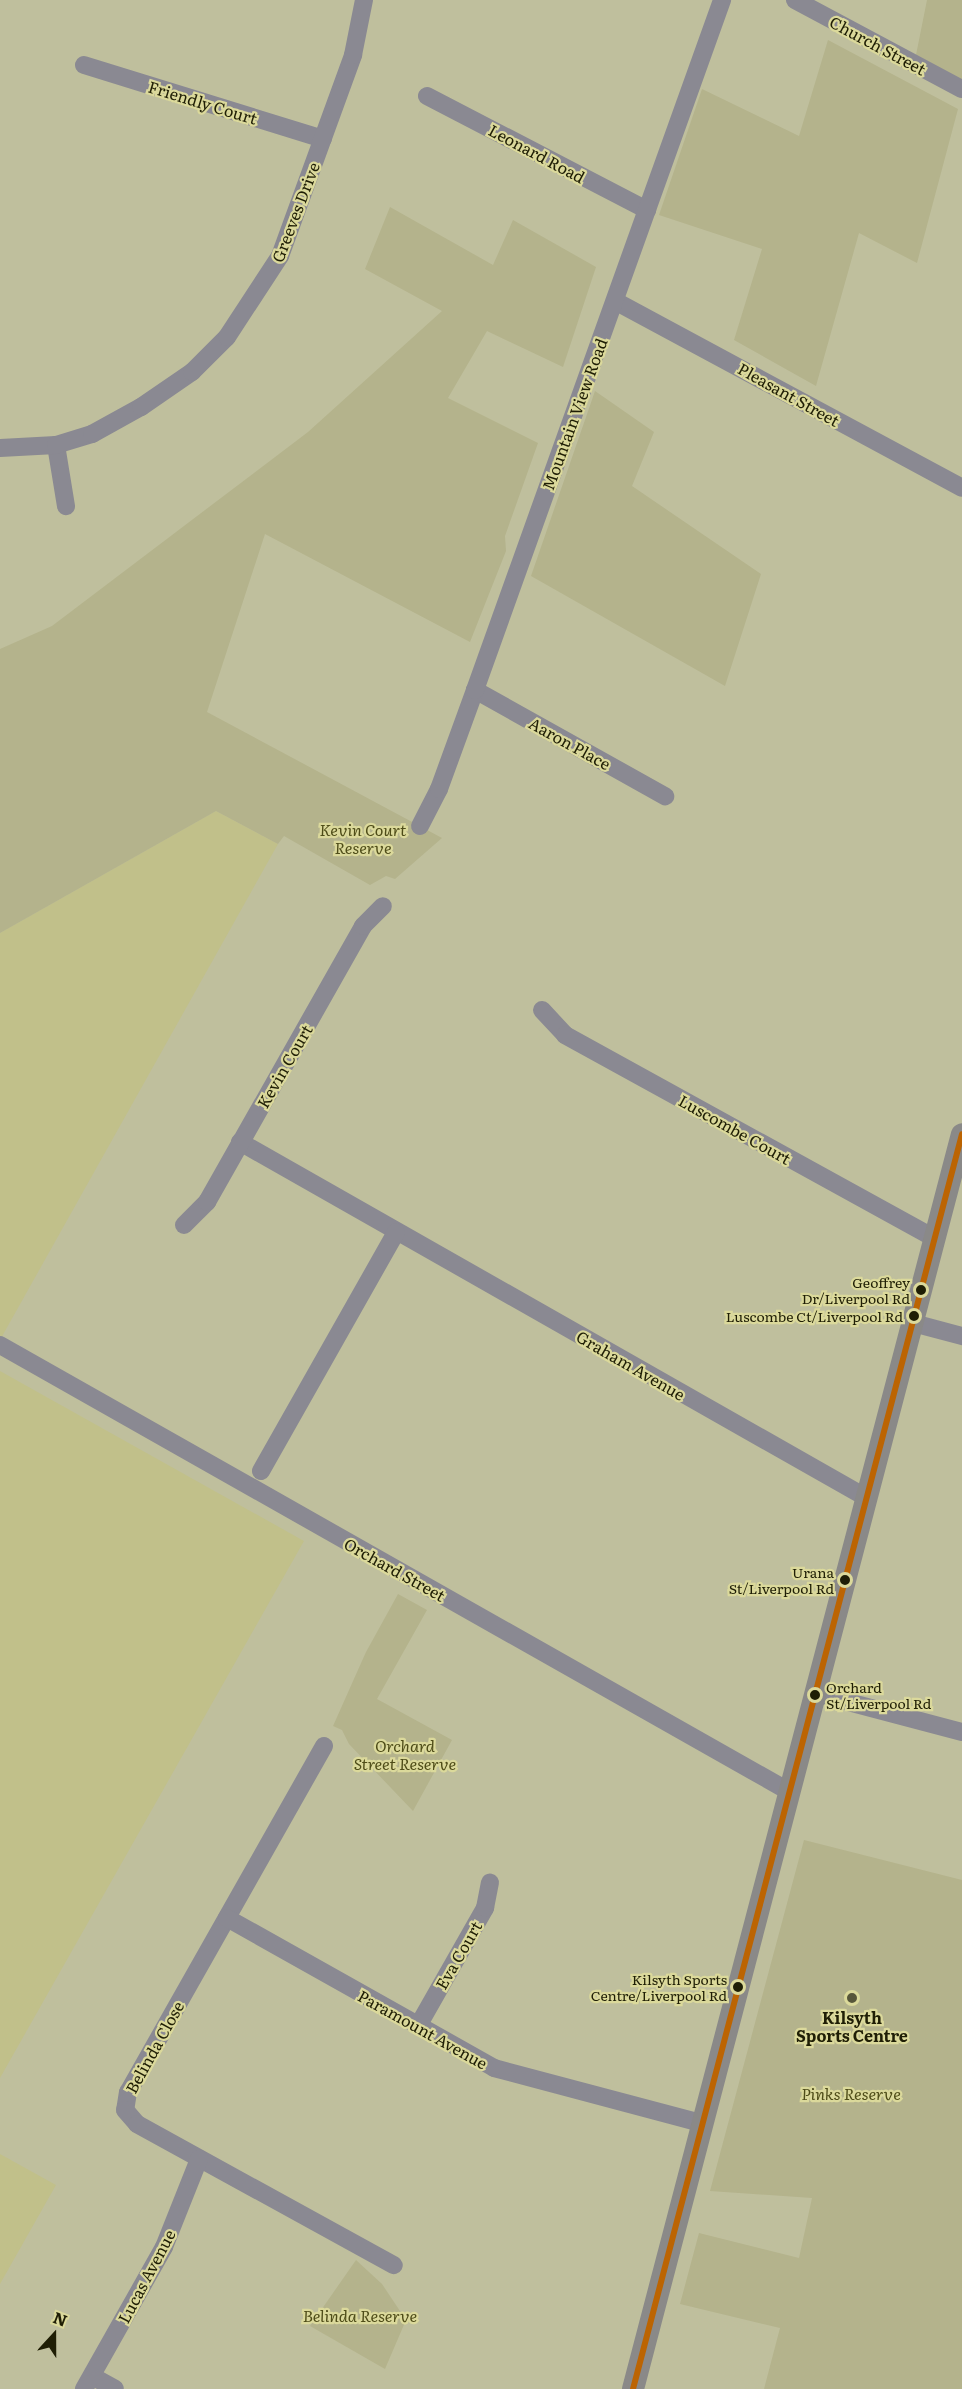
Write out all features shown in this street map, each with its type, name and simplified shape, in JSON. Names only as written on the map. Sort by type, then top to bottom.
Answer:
[{"type":"main road","points":[[633,2389],[790,1792],[818,1694],[962,1134]]},
{"type":"street","name":"Greeves Drive","points":[[0,448],[56,445],[92,434],[141,407],[192,372],[227,337],[280,256],[353,55],[364,0]]},
{"type":"street","name":"Mountain View Road","points":[[420,826],[439,789],[722,0]]},
{"type":"street","name":"Church Street","points":[[795,0],[962,89]]},
{"type":"street","name":"Friendly Court","points":[[84,65],[323,139]]},
{"type":"street","name":"Leonard Road","points":[[427,96],[647,210]]},
{"type":"street","name":"Pleasant Street","points":[[615,301],[962,488]]},
{"type":"street","points":[[56,445],[66,506]]},
{"type":"street","name":"Aaron Place","points":[[475,690],[665,796]]},
{"type":"street","name":"Kevin Court","points":[[184,1225],[207,1202],[363,926],[383,906]]},
{"type":"street","name":"Luscombe Court","points":[[542,1010],[565,1035],[935,1238]]},
{"type":"street","name":"Graham Avenue","points":[[240,1142],[867,1498]]},
{"type":"street","points":[[261,1471],[396,1232]]},
{"type":"street","points":[[913,1323],[962,1336]]},
{"type":"street","name":"Orchard Street","points":[[0,1345],[790,1792]]},
{"type":"street","points":[[818,1694],[962,1732]]},
{"type":"street","name":"Belinda Close","points":[[324,1746],[125,2101],[125,2110],[137,2124],[394,2265]]},
{"type":"street","name":"Eva Court","points":[[418,2026],[485,1908],[490,1882]]},
{"type":"street","name":"Paramount Avenue","points":[[227,1918],[501,2071],[704,2124]]},
{"type":"street","name":"Lucas Avenue","points":[[88,2383],[164,2247],[199,2159]]},
{"type":"street","points":[[88,2383],[115,2389]]},
{"type":"shaded area","points":[[216,811],[278,844],[0,1340],[0,933]]},
{"type":"shaded area","points":[[0,1371],[304,1541],[0,2078]]},
{"type":"shaded area","points":[[0,2154],[56,2185],[0,2284]]},
{"type":"green space","points":[[927,0],[962,0],[962,80],[916,55]]},
{"type":"green space","points":[[828,40],[958,109],[917,263],[859,233],[816,386],[734,340],[762,249],[659,215],[702,89],[799,136]]},
{"type":"green space","name":"Kevin Court Reserve","points":[[390,207],[493,265],[513,220],[596,267],[563,367],[487,331],[448,398],[538,443],[505,536],[506,551],[470,642],[265,534],[207,712],[442,838],[395,879],[386,876],[370,885],[284,836],[278,844],[216,811],[0,933],[0,649],[52,626],[308,432],[442,311],[365,269]]},
{"type":"green space","points":[[595,391],[654,432],[632,486],[761,574],[725,686],[531,576]]},
{"type":"green space","name":"Orchard Street Reserve","points":[[398,1594],[427,1610],[377,1699],[452,1740],[413,1811],[349,1744],[342,1730],[333,1726],[366,1652]]},
{"type":"green space","name":"Pinks Reserve","points":[[804,1840],[962,1880],[962,2389],[764,2389],[780,2328],[680,2304],[699,2233],[799,2258],[812,2198],[710,2191]]},
{"type":"green space","name":"Belinda Reserve","points":[[356,2260],[382,2284],[406,2320],[385,2369],[310,2326]]},
{"type":"transit line","points":[[633,2389],[962,1134]]},
{"type":"place","name":"Geoffrey Dr/Liverpool Rd","points":[[921,1290]]},
{"type":"place","name":"Luscombe Ct/Liverpool Rd","points":[[914,1316]]},
{"type":"place","name":"Urana St/Liverpool Rd","points":[[845,1580]]},
{"type":"place","name":"Orchard St/Liverpool Rd","points":[[815,1695]]},
{"type":"place","name":"Kilsyth Sports Centre/Liverpool Rd","points":[[738,1987]]},
{"type":"place","name":"Kilsyth Sports Centre","points":[[852,1998]]}]
